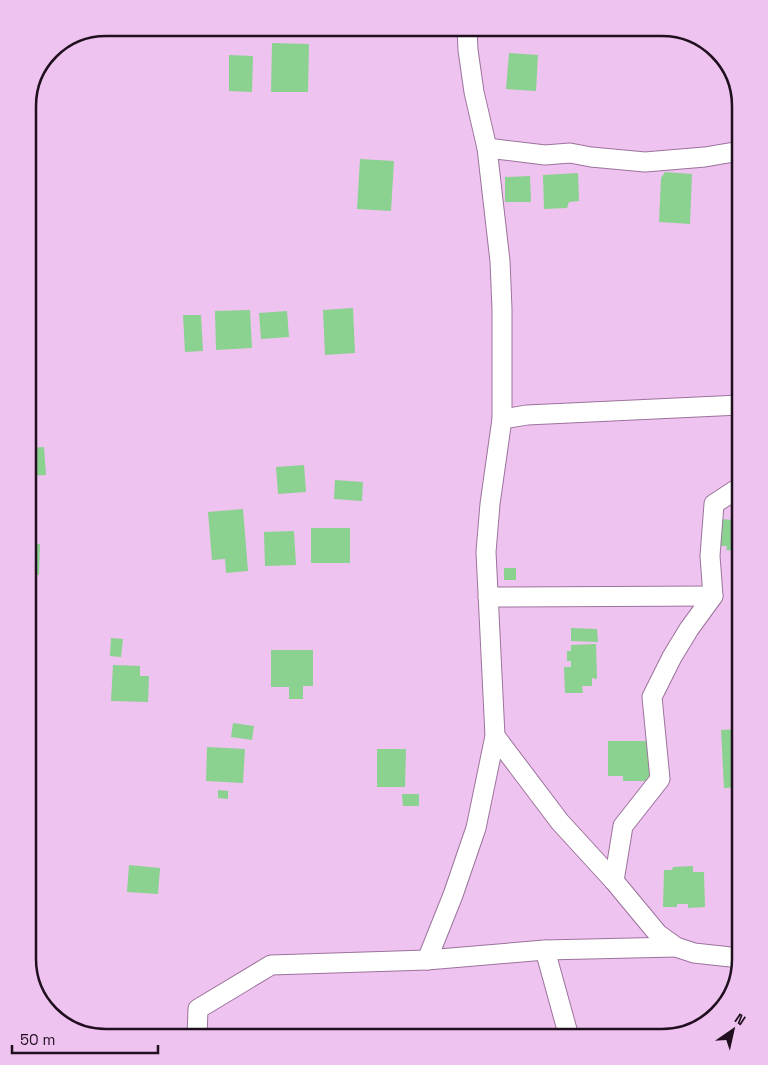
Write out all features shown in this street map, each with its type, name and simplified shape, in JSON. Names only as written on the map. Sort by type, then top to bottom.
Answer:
[{"type":"street","points":[[427,960],[453,895],[476,828],[495,736],[486,552],[490,504],[502,419],[500,261],[487,148],[474,92],[467,36]]},
{"type":"street","points":[[487,148],[545,155],[570,153],[645,162],[705,157],[732,152]]},
{"type":"street","points":[[502,419],[527,415],[732,405]]},
{"type":"street","points":[[614,881],[623,826],[660,779],[652,697],[672,657],[689,629],[713,596],[710,556],[714,504],[732,492]]},
{"type":"street","points":[[488,597],[713,596]]},
{"type":"street","points":[[495,736],[560,822],[614,881],[658,934],[676,947],[694,953],[732,957]]},
{"type":"street","points":[[197,1029],[198,1009],[271,965],[427,960],[545,950],[676,947]]},
{"type":"street","points":[[545,950],[567,1029]]},
{"type":"building","points":[[272,43],[309,44],[308,92],[271,92]]},
{"type":"building","points":[[509,53],[538,55],[536,91],[506,89]]},
{"type":"building","points":[[229,55],[253,56],[252,92],[229,91]]},
{"type":"building","points":[[360,159],[394,161],[391,211],[357,209]]},
{"type":"building","points":[[665,172],[692,174],[690,224],[659,222],[661,178]]},
{"type":"building","points":[[578,173],[579,201],[569,202],[567,208],[544,209],[543,175]]},
{"type":"building","points":[[530,176],[531,202],[505,202],[505,177]]},
{"type":"building","points":[[353,308],[355,353],[325,355],[323,310]]},
{"type":"building","points":[[250,310],[252,348],[216,350],[215,311]]},
{"type":"building","points":[[287,311],[289,337],[261,339],[259,313]]},
{"type":"building","points":[[183,315],[201,315],[203,351],[185,352]]},
{"type":"building","points":[[44,447],[46,475],[36,476],[36,448]]},
{"type":"building","points":[[304,465],[306,492],[278,494],[276,467]]},
{"type":"building","points":[[335,480],[363,482],[362,501],[334,499]]},
{"type":"building","points":[[243,509],[248,571],[226,573],[225,559],[212,560],[208,512]]},
{"type":"building","points":[[721,519],[732,520],[732,550],[726,550],[727,546],[719,546]]},
{"type":"building","points":[[311,528],[350,528],[350,563],[311,563]]},
{"type":"building","points":[[294,531],[296,565],[265,566],[264,532]]},
{"type":"building","points":[[36,544],[40,544],[39,575],[36,575]]},
{"type":"building","points":[[504,568],[516,568],[516,580],[504,580]]},
{"type":"building","points":[[571,628],[597,629],[598,642],[571,641]]},
{"type":"building","points":[[111,638],[123,639],[121,657],[110,656]]},
{"type":"building","points":[[596,644],[597,679],[592,678],[592,686],[582,686],[583,693],[565,693],[564,667],[571,667],[571,661],[567,661],[567,651],[571,651],[571,645]]},
{"type":"building","points":[[271,650],[313,650],[313,686],[303,686],[303,699],[289,699],[289,687],[271,687]]},
{"type":"building","points":[[113,665],[140,666],[140,676],[149,676],[148,702],[111,701]]},
{"type":"building","points":[[233,723],[254,726],[252,740],[231,737]]},
{"type":"building","points":[[732,729],[732,788],[724,788],[721,730]]},
{"type":"building","points":[[608,741],[651,741],[649,776],[645,781],[623,781],[623,776],[608,776]]},
{"type":"building","points":[[207,747],[245,749],[243,783],[206,781]]},
{"type":"building","points":[[377,749],[406,749],[405,787],[377,787]]},
{"type":"building","points":[[218,790],[228,791],[228,799],[218,798]]},
{"type":"building","points":[[402,794],[419,794],[419,806],[403,806]]},
{"type":"building","points":[[129,865],[160,868],[158,894],[127,892]]},
{"type":"building","points":[[693,866],[693,872],[704,872],[705,907],[688,908],[688,904],[677,904],[677,907],[663,907],[664,870],[672,870],[673,867]]}]
